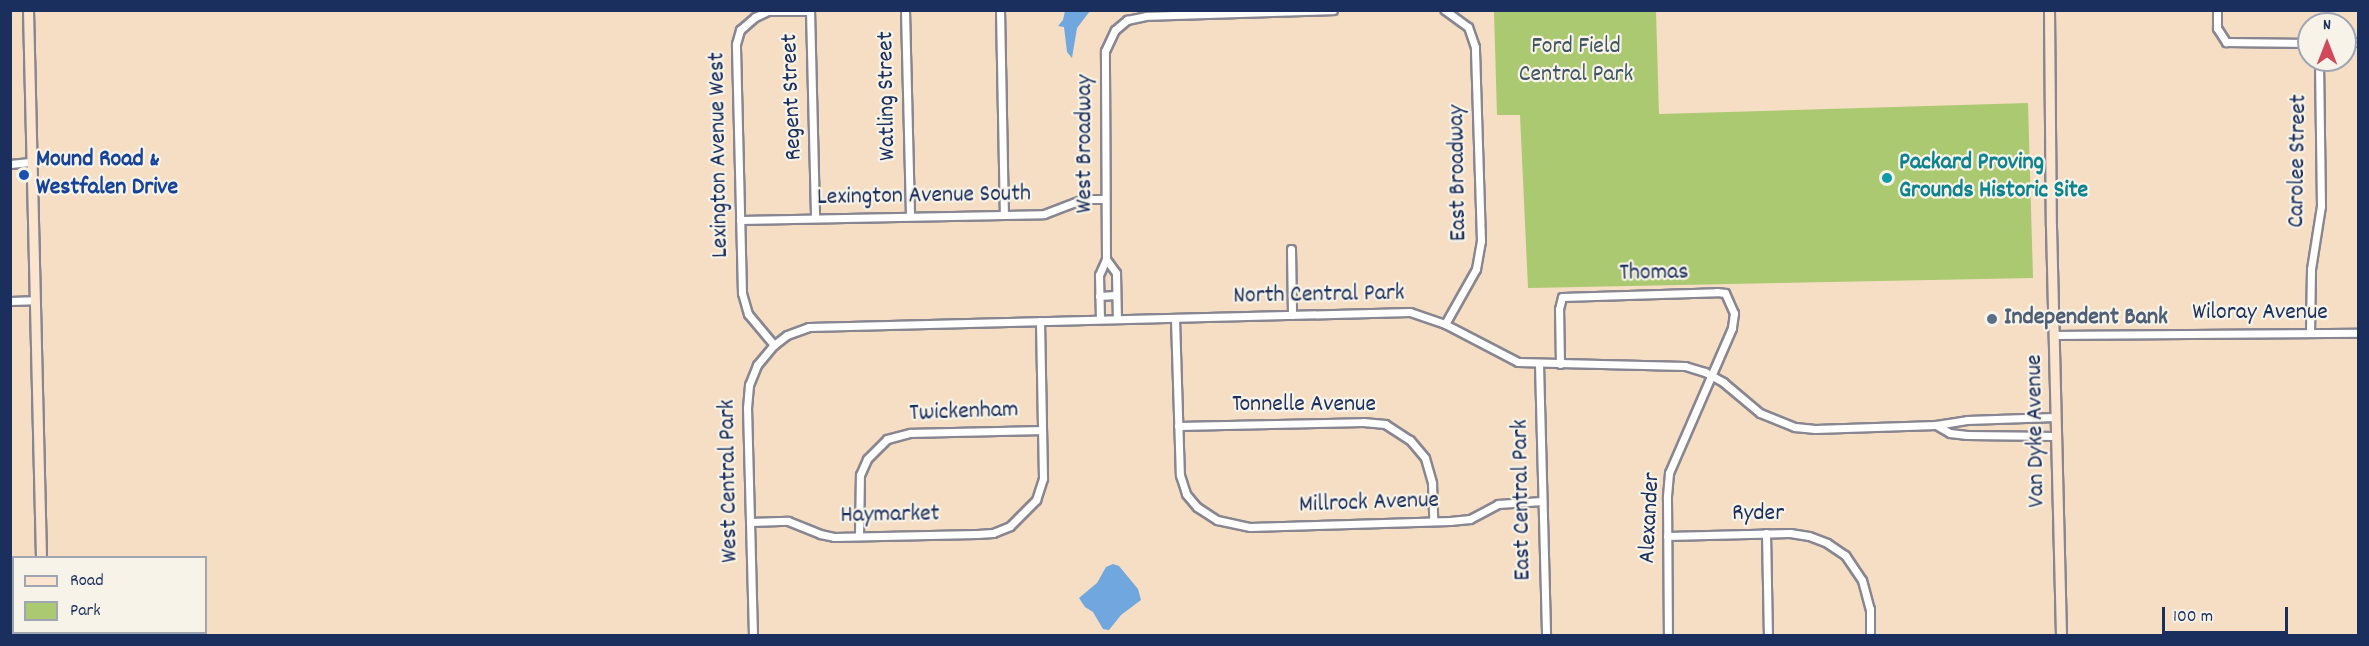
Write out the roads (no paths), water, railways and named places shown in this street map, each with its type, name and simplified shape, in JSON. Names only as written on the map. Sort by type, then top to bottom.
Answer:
[{"type":"main road","points":[[28,10],[41,556]]},
{"type":"main road","name":"Van Dyke Avenue","points":[[2049,10],[2055,417],[2061,636]]},
{"type":"street","name":"Watling Street","points":[[905,10],[910,216]]},
{"type":"street","points":[[999,10],[1004,214]]},
{"type":"street","name":"West Broadway","points":[[1100,319],[1099,275],[1106,259],[1105,51],[1115,30],[1127,20],[1140,16],[1333,10]]},
{"type":"street","name":"East Broadway","points":[[1445,10],[1459,18],[1471,32],[1475,47],[1480,252],[1476,269],[1445,324]]},
{"type":"street","points":[[2217,10],[2217,28],[2223,40],[2233,44],[2297,43]]},
{"type":"street","name":"Regent Street","points":[[810,11],[815,218]]},
{"type":"street","name":"Lexington Avenue West","points":[[774,345],[748,314],[744,305],[736,44],[740,30],[755,17],[768,12],[810,11]]},
{"type":"street","name":"Carolee Street","points":[[2310,333],[2311,268],[2321,212],[2319,72]]},
{"type":"street","points":[[10,164],[30,162]]},
{"type":"street","name":"Lexington Avenue South","points":[[740,220],[1044,214],[1083,199],[1105,199]]},
{"type":"street","points":[[1291,249],[1292,315]]},
{"type":"street","name":"West Broadway","points":[[1106,259],[1116,273],[1117,319]]},
{"type":"street","name":"Thomas","points":[[1560,364],[1559,309],[1562,297],[1717,292],[1725,293],[1734,313],[1732,328],[1712,376]]},
{"type":"street","points":[[1099,296],[1116,295]]},
{"type":"street","points":[[10,301],[34,300]]},
{"type":"street","name":"North Central Park","points":[[783,338],[817,326],[1410,312],[1445,324],[1510,359],[1539,364],[1685,366],[1712,376],[1760,413],[1795,428],[1936,425],[1967,420],[2055,417]]},
{"type":"street","points":[[1175,318],[1178,426]]},
{"type":"street","points":[[1040,321],[1041,430]]},
{"type":"street","name":"Wiloray Avenue","points":[[2054,334],[2358,333]]},
{"type":"street","name":"West Central Park","points":[[753,636],[747,397],[757,365],[783,338]]},
{"type":"street","name":"East Central Park","points":[[1539,364],[1546,636]]},
{"type":"street","name":"Alexander","points":[[1668,636],[1669,473],[1712,376]]},
{"type":"street","name":"Tonnelle Avenue","points":[[1178,426],[1363,422],[1385,424],[1410,440],[1425,458],[1432,483],[1433,521]]},
{"type":"street","name":"North Central Park","points":[[1936,425],[1950,433],[1967,435],[2056,436]]},
{"type":"street","name":"Millrock Avenue","points":[[1178,426],[1180,476],[1186,494],[1197,507],[1217,520],[1240,526],[1470,519],[1504,503],[1542,501]]},
{"type":"street","name":"Haymarket","points":[[750,522],[788,521],[826,536],[993,532],[1010,526],[1028,511],[1036,500],[1043,478],[1041,430]]},
{"type":"street","name":"Twickenham","points":[[860,536],[860,475],[867,459],[887,440],[910,433],[1041,430]]},
{"type":"street","points":[[1766,533],[1768,636]]},
{"type":"street","name":"Ryder","points":[[1667,536],[1766,533],[1809,536],[1827,543],[1845,555],[1866,588],[1870,636]]},
{"type":"water","points":[[1065,11],[1090,11],[1077,28],[1072,58],[1067,52],[1064,27],[1058,26],[1063,20]]},
{"type":"water","points":[[1113,564],[1119,566],[1138,589],[1141,600],[1121,615],[1109,630],[1103,629],[1093,612],[1085,607],[1079,598],[1097,583],[1106,567]]},
{"type":"place","name":"Mound Road & Westfalen Drive","points":[[24,175]]},
{"type":"place","name":"Packard Proving Grounds Historic Site","points":[[1887,178]]},
{"type":"place","name":"Independent Bank","points":[[1992,319]]},
{"type":"park label","name":"Ford Field Central Park","points":[[1576,62]]}]
